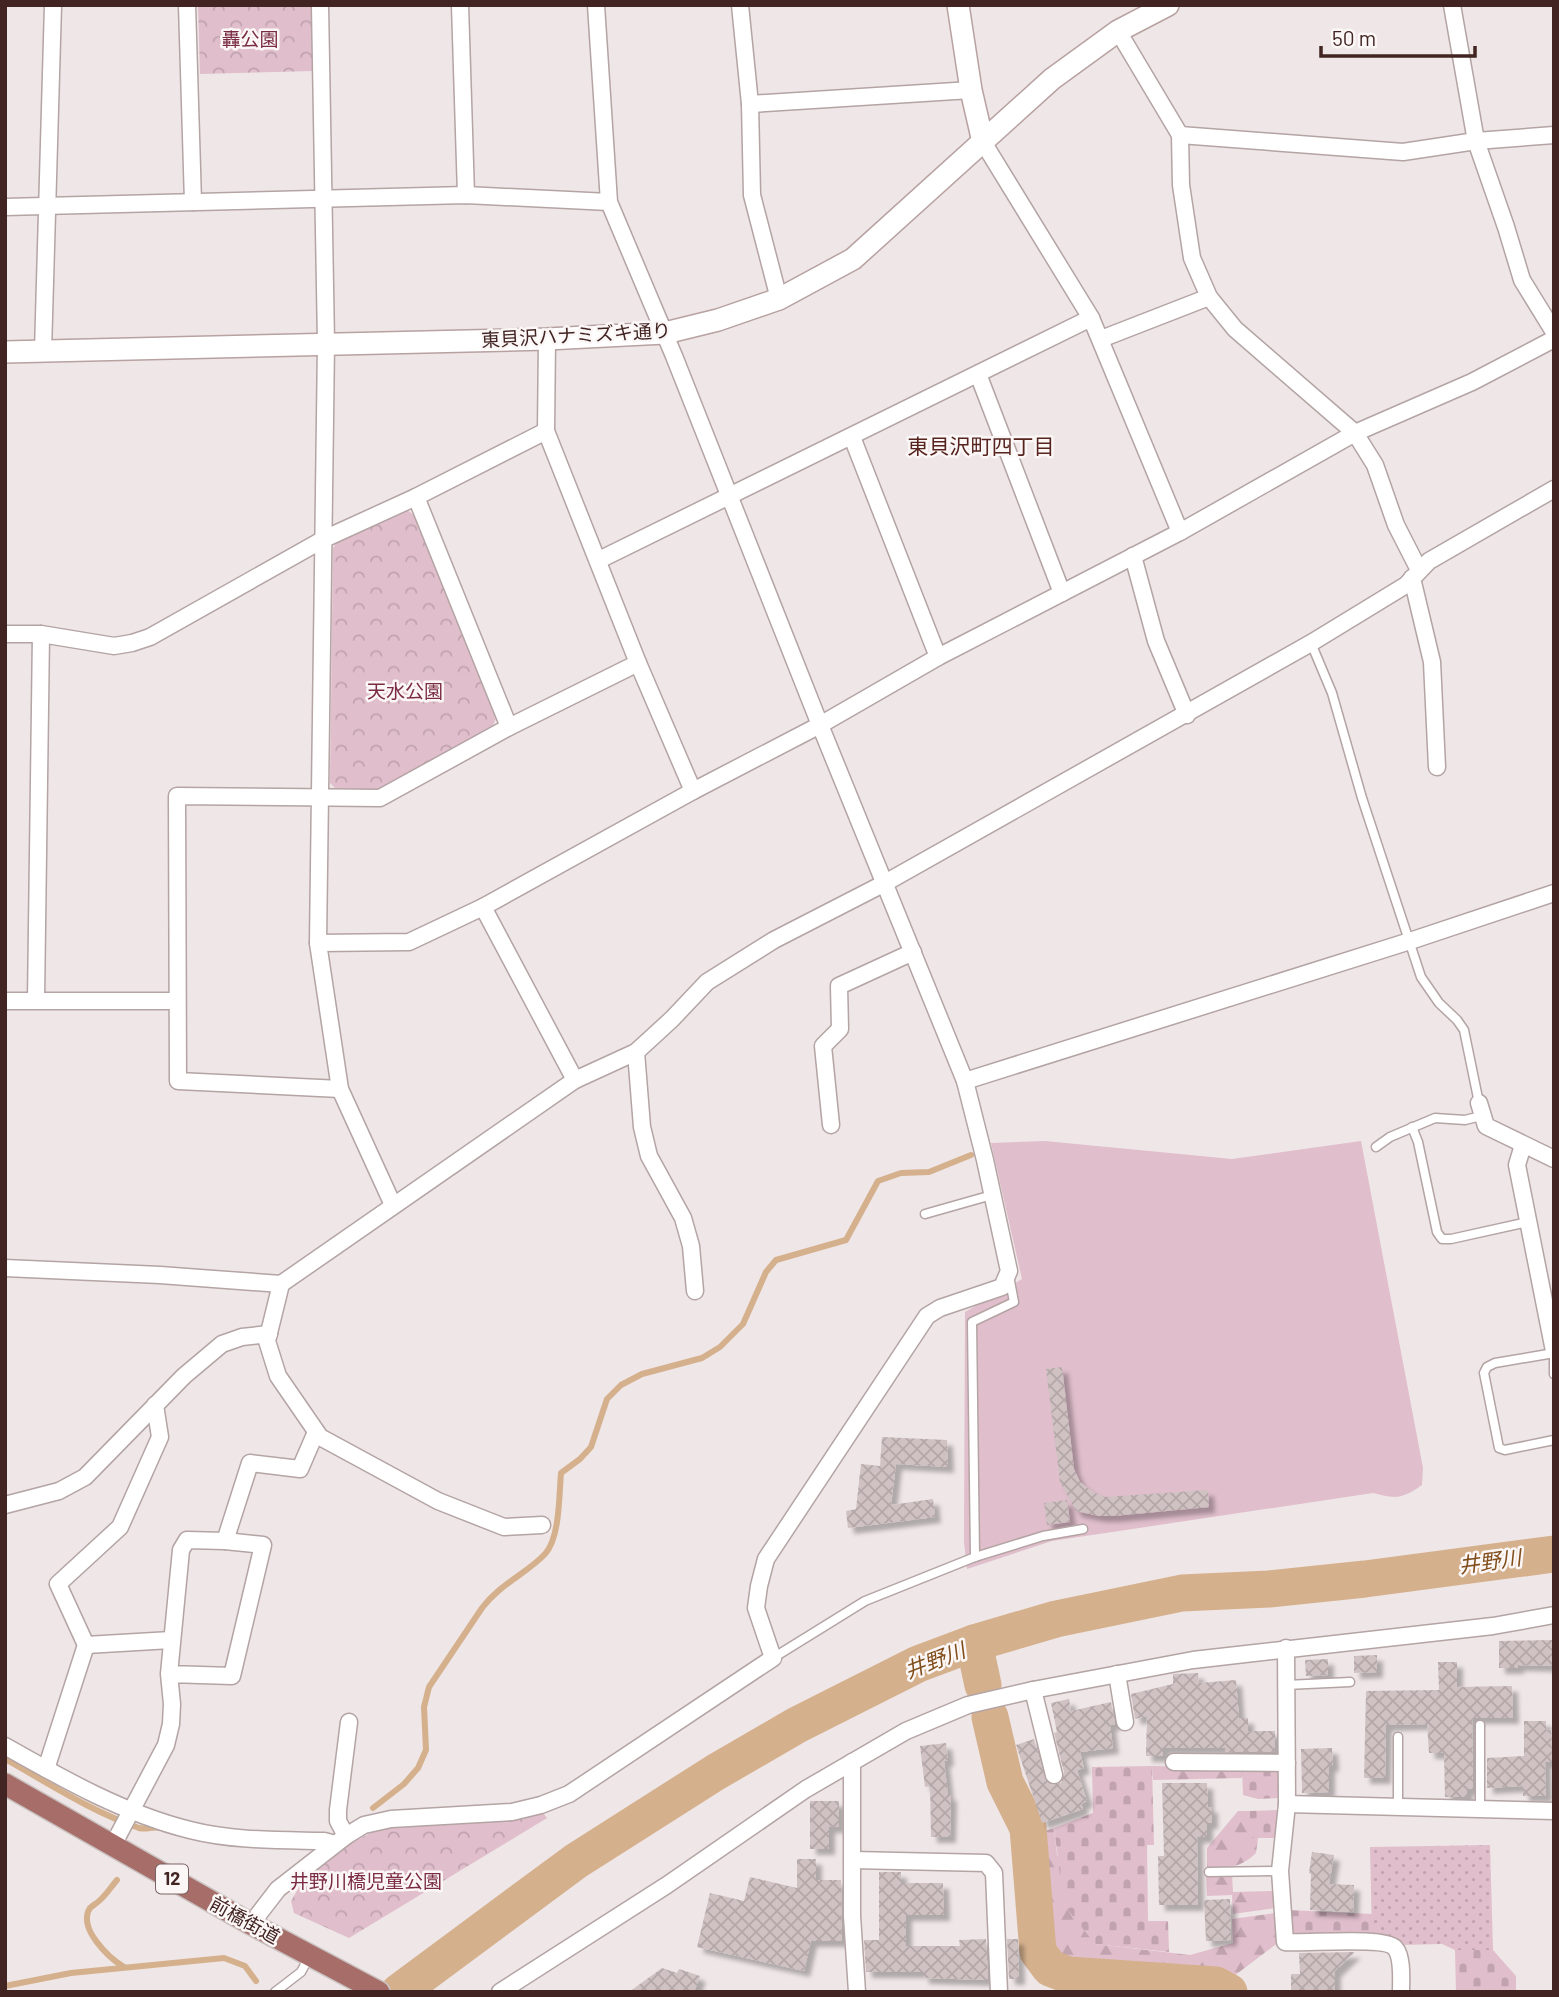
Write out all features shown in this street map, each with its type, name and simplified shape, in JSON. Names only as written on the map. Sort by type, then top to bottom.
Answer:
[{"type":"main road","name":"前橋街道","points":[[5,1784],[251,1924],[379,1992]]},
{"type":"street","points":[[43,351],[53,5]]},
{"type":"street","points":[[187,5],[193,202]]},
{"type":"street","points":[[320,5],[326,343],[318,943],[340,1089],[393,1205]]},
{"type":"street","points":[[460,5],[466,195]]},
{"type":"street","points":[[251,1924],[278,1889],[340,1840],[364,1825],[391,1819],[512,1812],[551,1802],[569,1794],[773,1658],[756,1608],[758,1586],[766,1559],[927,1316],[940,1308],[1002,1287],[1009,1271],[965,1081],[665,333],[609,202],[596,5]]},
{"type":"street","points":[[740,5],[750,104],[752,195],[779,299]]},
{"type":"street","points":[[958,5],[971,90],[983,142],[1091,318],[1181,532]]},
{"type":"street","name":"東貝沢ハナミズキ通り","points":[[5,352],[547,339],[665,333],[718,320],[779,299],[853,259],[1052,79],[1118,31],[1168,5]]},
{"type":"street","points":[[1452,5],[1476,141],[1522,280],[1554,332]]},
{"type":"street","points":[[1118,31],[1180,135],[1181,185],[1192,258],[1209,297],[1235,329],[1355,433],[1375,465],[1415,574],[1432,662],[1437,767]]},
{"type":"street","points":[[750,104],[971,90]]},
{"type":"street","points":[[1180,135],[1403,152],[1476,141],[1554,135]]},
{"type":"street","points":[[5,206],[466,195],[609,202]]},
{"type":"street","points":[[1101,339],[1209,297]]},
{"type":"street","points":[[599,560],[1091,318]]},
{"type":"street","points":[[547,339],[546,431],[638,663],[693,791]]},
{"type":"street","points":[[318,943],[409,942],[483,907],[693,791],[820,725],[938,657],[1181,532],[1355,433],[1472,382],[1554,339]]},
{"type":"street","points":[[978,374],[1062,593]]},
{"type":"street","points":[[5,634],[41,634],[114,646],[150,637],[324,539],[416,497],[546,431]]},
{"type":"street","points":[[852,437],[938,657]]},
{"type":"street","points":[[5,1268],[281,1284],[575,1080],[636,1052],[707,982],[774,940],[885,883],[1187,715],[1406,584],[1429,561],[1554,489]]},
{"type":"street","points":[[416,497],[509,727]]},
{"type":"street","points":[[1133,556],[1156,641],[1187,715]]},
{"type":"street","points":[[36,1000],[41,634]]},
{"type":"street","points":[[340,1089],[178,1081],[177,796],[380,798],[509,727],[638,663]]},
{"type":"street","points":[[965,1081],[1554,893]]},
{"type":"street","points":[[483,907],[575,1080]]},
{"type":"street","points":[[831,1125],[823,1046],[840,1029],[839,986],[913,952]]},
{"type":"street","points":[[5,1001],[176,1002]]},
{"type":"street","points":[[636,1052],[642,1127],[649,1156],[683,1218],[691,1246],[695,1291]]},
{"type":"street","points":[[1480,1110],[1486,1126],[1554,1159]]},
{"type":"street","points":[[1523,1145],[1517,1165],[1554,1353]]},
{"type":"street","points":[[281,1284],[267,1341],[278,1376],[320,1437],[438,1501],[504,1527],[542,1525]]},
{"type":"street","points":[[5,1505],[59,1491],[85,1477],[184,1376],[222,1344],[242,1337],[269,1335]]},
{"type":"street","points":[[46,1769],[86,1645],[58,1584],[120,1528],[160,1437],[155,1405]]},
{"type":"street","points":[[225,1541],[250,1463],[300,1469],[316,1432]]},
{"type":"street","points":[[113,1845],[166,1745],[171,1724],[169,1674],[181,1550],[187,1540],[263,1545],[232,1676],[169,1674]]},
{"type":"street","points":[[500,1992],[667,1885],[806,1789],[906,1731],[968,1705],[1193,1660],[1493,1626],[1554,1615]]},
{"type":"street","points":[[86,1645],[171,1640]]},
{"type":"street","points":[[1286,1648],[1287,1804],[1280,1871],[1285,1942],[1388,1943],[1398,1954],[1401,1992]]},
{"type":"street","points":[[1117,1674],[1125,1722]]},
{"type":"street","points":[[1033,1690],[1054,1775]]},
{"type":"street","points":[[340,1840],[338,1810],[349,1722]]},
{"type":"street","points":[[5,1746],[46,1769],[133,1810],[190,1830],[211,1834],[340,1840]]},
{"type":"street","points":[[852,1762],[852,1916],[857,1992]]},
{"type":"street","points":[[1174,1762],[1287,1763]]},
{"type":"street","points":[[1287,1804],[1554,1811]]},
{"type":"street","points":[[853,1860],[986,1863],[995,1873],[999,1991],[986,1992]]},
{"type":"lane","points":[[1311,643],[1332,693],[1362,798],[1421,977],[1439,1003],[1464,1030],[1480,1110],[1465,1120],[1435,1118],[1390,1137],[1376,1147]]},
{"type":"lane","points":[[1412,1127],[1418,1142],[1437,1232],[1442,1239],[1528,1222]]},
{"type":"lane","points":[[925,1214],[992,1195]]},
{"type":"lane","points":[[975,1557],[972,1322],[1014,1302],[1009,1271]]},
{"type":"lane","points":[[1554,1374],[1554,1353],[1495,1363],[1487,1367],[1484,1373],[1499,1448],[1505,1450],[1554,1440]]},
{"type":"lane","points":[[773,1658],[865,1601],[975,1557],[1043,1536],[1083,1529]]},
{"type":"lane","points":[[1286,1685],[1350,1682]]},
{"type":"lane","points":[[1480,1726],[1480,1810]]},
{"type":"lane","points":[[1398,1737],[1398,1808]]},
{"type":"lane","points":[[1209,1872],[1280,1871]]},
{"type":"lane","points":[[275,1992],[301,1972],[310,1956]]},
{"type":"green space","name":"轟公園","points":[[198,5],[312,5],[314,71],[200,74]]},
{"type":"green space","name":"天水公園","points":[[407,510],[414,515],[496,718],[492,729],[387,785],[374,790],[335,788],[330,783],[333,548],[338,540]]},
{"type":"green space","points":[[1045,1141],[1232,1159],[1361,1141],[1423,1468],[1422,1485],[1399,1496],[1373,1493],[1052,1541],[967,1569],[964,1542],[965,1312],[1022,1279],[991,1143]]},
{"type":"green space","points":[[1152,1766],[1242,1768],[1242,1778],[1153,1780]]},
{"type":"green space","points":[[1152,1766],[1154,1845],[1147,1845],[1148,1921],[1168,1921],[1169,1952],[1095,1944],[1064,1905],[1054,1828],[1093,1813],[1092,1767]]},
{"type":"green space","points":[[1242,1768],[1279,1768],[1279,1798],[1258,1799],[1243,1795]]},
{"type":"green space","points":[[1279,1810],[1276,1838],[1250,1838],[1250,1811]]},
{"type":"green space","points":[[1238,1811],[1250,1811],[1251,1838],[1258,1838],[1256,1853],[1245,1862],[1234,1866],[1207,1867],[1207,1848]]},
{"type":"green space","name":"井野川橋児童公園","points":[[543,1813],[547,1818],[349,1938],[294,1913],[291,1901],[301,1884],[346,1846],[378,1829]]},
{"type":"green space","points":[[1054,1828],[1057,1855],[1095,1944],[1190,1955],[1233,1943],[1232,1919],[1275,1913],[1279,1942],[1230,1979],[1211,1974],[1067,1964],[1050,1946],[1039,1833]]},
{"type":"green space","points":[[1490,1845],[1493,1950],[1455,1950],[1442,1944],[1399,1945],[1372,1937],[1370,1847]]},
{"type":"green space","points":[[1232,1875],[1233,1892],[1274,1891],[1275,1908],[1233,1914],[1232,1895],[1207,1896],[1206,1876]]},
{"type":"green space","points":[[1288,1910],[1372,1914],[1372,1937],[1293,1939]]},
{"type":"green space","points":[[1455,1950],[1493,1950],[1516,1976],[1516,1992],[1456,1992]]},
{"type":"building","points":[[1062,1367],[1074,1469],[1080,1482],[1105,1497],[1208,1490],[1209,1507],[1113,1516],[1076,1511],[1060,1482],[1046,1369]]},
{"type":"building","points":[[882,1437],[947,1440],[948,1467],[896,1464],[891,1505],[933,1499],[935,1517],[848,1528],[846,1511],[856,1509],[861,1464],[880,1466]]},
{"type":"building","points":[[1067,1500],[1070,1522],[1047,1525],[1044,1503]]},
{"type":"building","points":[[1554,1640],[1554,1666],[1518,1665],[1518,1668],[1499,1668],[1499,1641]]},
{"type":"building","points":[[1377,1655],[1377,1672],[1354,1673],[1354,1656]]},
{"type":"building","points":[[1328,1659],[1328,1675],[1306,1676],[1305,1660]]},
{"type":"building","points":[[1438,1662],[1457,1662],[1457,1687],[1512,1686],[1513,1718],[1472,1718],[1473,1789],[1467,1789],[1467,1797],[1445,1797],[1444,1753],[1429,1753],[1427,1724],[1386,1725],[1385,1778],[1364,1778],[1366,1691],[1439,1690]]},
{"type":"building","points":[[1198,1673],[1199,1683],[1236,1680],[1239,1718],[1248,1718],[1248,1731],[1275,1731],[1275,1752],[1225,1752],[1225,1748],[1163,1748],[1163,1756],[1146,1756],[1147,1716],[1135,1719],[1131,1694],[1173,1684],[1173,1674]]},
{"type":"building","points":[[1069,1699],[1071,1711],[1111,1702],[1115,1724],[1110,1725],[1113,1748],[1080,1752],[1084,1768],[1077,1770],[1087,1801],[1081,1804],[1083,1809],[1042,1823],[1016,1745],[1034,1739],[1046,1782],[1052,1785],[1061,1783],[1064,1772],[1054,1733],[1057,1732],[1051,1703]]},
{"type":"building","points":[[1524,1721],[1546,1721],[1546,1730],[1551,1729],[1552,1762],[1545,1762],[1546,1796],[1523,1796],[1523,1786],[1487,1788],[1487,1758],[1524,1756]]},
{"type":"building","points":[[946,1743],[948,1760],[944,1761],[948,1795],[951,1795],[950,1837],[931,1837],[930,1786],[925,1787],[920,1746]]},
{"type":"building","points":[[1332,1748],[1333,1766],[1329,1766],[1329,1792],[1302,1793],[1301,1749]]},
{"type":"building","points":[[1162,1783],[1207,1783],[1212,1823],[1207,1823],[1207,1837],[1197,1837],[1198,1905],[1159,1905],[1158,1856],[1164,1856]]},
{"type":"building","points":[[810,1801],[839,1801],[839,1827],[829,1827],[829,1849],[810,1849]]},
{"type":"building","points":[[1312,1852],[1334,1855],[1329,1884],[1354,1885],[1353,1912],[1310,1910],[1309,1873]]},
{"type":"building","points":[[797,1859],[816,1859],[816,1880],[841,1880],[842,1941],[811,1941],[804,1971],[697,1947],[710,1893],[744,1901],[750,1877],[797,1888]]},
{"type":"building","points":[[879,1872],[901,1872],[901,1883],[943,1883],[944,1915],[906,1915],[906,1946],[960,1946],[959,1940],[986,1939],[988,1980],[923,1978],[923,1972],[866,1972],[864,1940],[879,1940]]},
{"type":"building","points":[[1230,1899],[1231,1940],[1206,1941],[1204,1900]]},
{"type":"building","points":[[1007,1939],[1018,1939],[1019,1979],[1009,1979]]},
{"type":"building","points":[[1355,1952],[1335,1971],[1335,1992],[1291,1992],[1291,1974],[1300,1974],[1299,1953]]},
{"type":"building","points":[[662,1968],[677,1973],[679,1969],[700,1976],[694,1992],[629,1992]]},
{"type":"waterway","points":[[373,1808],[404,1784],[418,1768],[426,1750],[424,1707],[429,1687],[482,1608],[497,1592],[538,1561],[550,1547],[558,1516],[561,1473],[591,1447],[607,1399],[621,1385],[642,1374],[702,1358],[720,1347],[743,1324],[766,1272],[776,1260],[846,1240],[878,1181],[901,1173],[929,1172],[971,1155]]},
{"type":"waterway","name":"井野川","points":[[399,1992],[576,1861],[716,1772],[797,1725],[918,1664],[974,1643],[1056,1619],[1182,1593],[1269,1589],[1365,1579],[1554,1554]]},
{"type":"waterway","points":[[974,1643],[983,1685]]},
{"type":"waterway","points":[[990,1717],[1005,1782],[1028,1828],[1038,1952],[1050,1968],[1068,1975],[1216,1985],[1229,1992]]},
{"type":"waterway","points":[[5,1759],[104,1814],[139,1828],[161,1828]]},
{"type":"waterway","points":[[117,1880],[102,1899],[90,1908],[87,1916],[91,1933],[97,1942],[124,1967]]},
{"type":"waterway","points":[[5,1986],[71,1973],[224,1958],[245,1966],[256,1981]]},
{"type":"district","name":"東貝沢町四丁目","points":[[981,447]]}]
